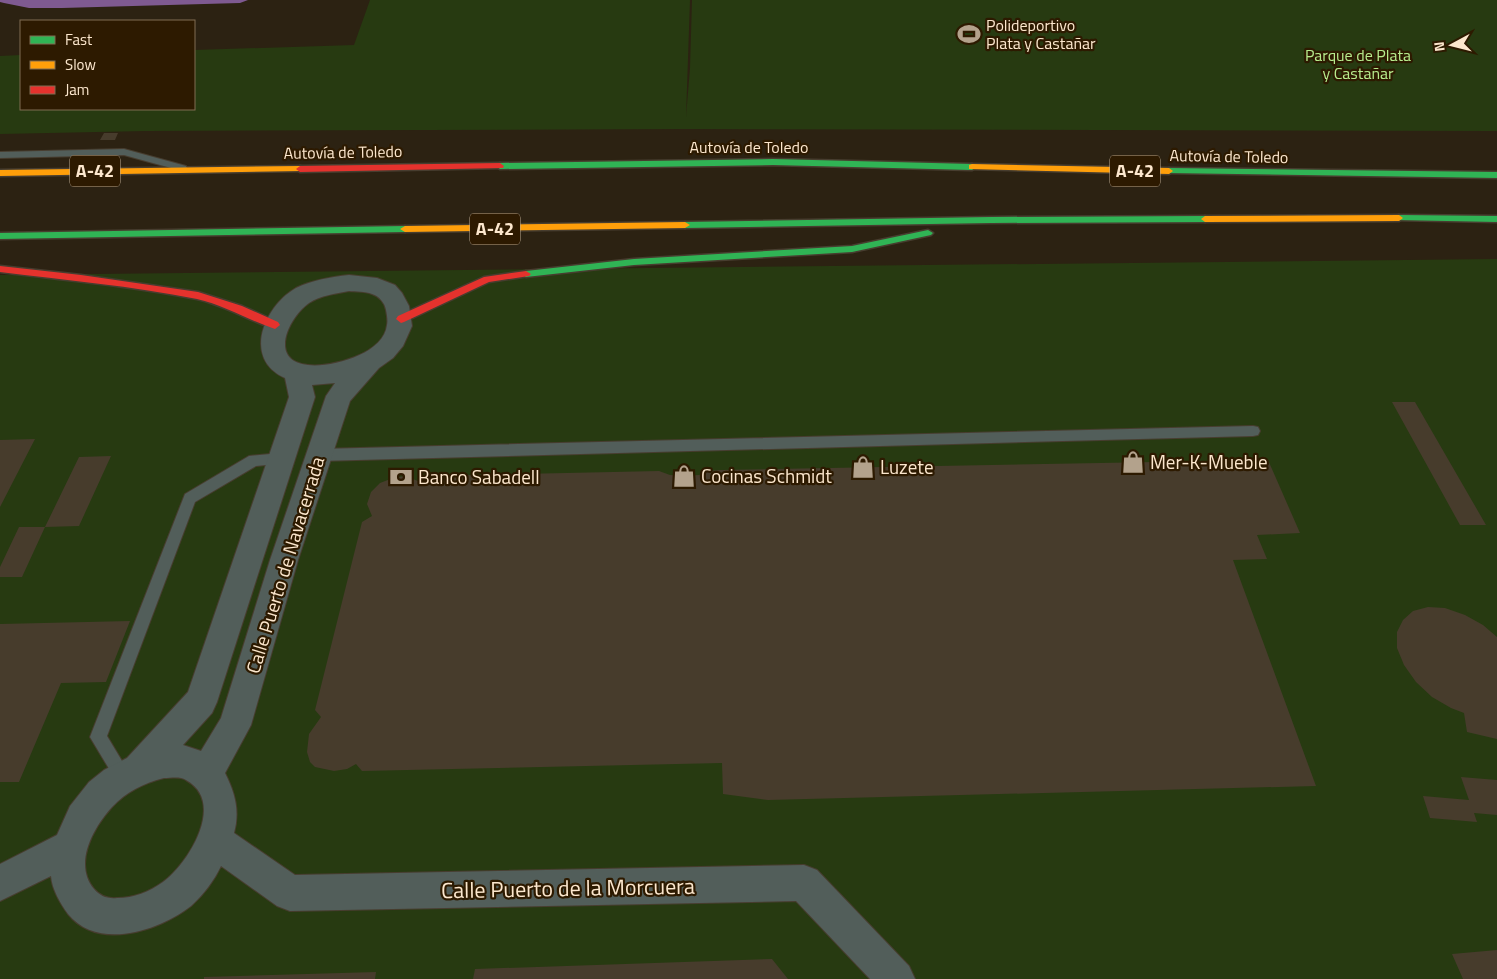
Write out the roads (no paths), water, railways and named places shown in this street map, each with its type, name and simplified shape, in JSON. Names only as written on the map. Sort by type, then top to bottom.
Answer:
[{"type":"highway","name":"Autovía de Toledo","points":[[0,173],[773,162],[1282,174],[1497,175]]},
{"type":"highway","name":"A-42","points":[[0,236],[991,220],[1138,221],[1373,218],[1497,220]]},
{"type":"highway","points":[[401,319],[488,279],[634,262],[852,249],[991,220]]},
{"type":"highway","points":[[0,269],[81,278],[198,296],[239,309],[275,325]]},
{"type":"street","points":[[349,283],[379,287],[396,300],[401,319],[397,334],[387,349],[370,362],[343,373],[318,376],[296,373],[279,361],[271,343],[275,325],[285,310],[300,297],[323,287],[349,283]]},
{"type":"street","name":"Calle Puerto de Navacerrada","points":[[207,774],[235,725],[284,560],[339,396],[370,362]]},
{"type":"street","name":"Calle Puerto de Navacerrada","points":[[131,772],[201,702],[302,397],[296,373]]},
{"type":"street","points":[[164,761],[187,762],[207,774],[218,791],[221,815],[215,841],[191,880],[167,901],[138,914],[112,917],[92,912],[75,897],[67,875],[69,847],[81,819],[100,795],[131,772],[164,761]]},
{"type":"street","name":"Calle Puerto de la Morcuera","points":[[215,841],[290,893],[804,883],[896,979]]},
{"type":"street","points":[[0,883],[69,847]]},
{"type":"lane","points":[[0,156],[124,152],[190,170]]},
{"type":"lane","points":[[319,455],[1253,431]]},
{"type":"lane","points":[[131,772],[98,737],[190,498],[254,460],[281,459]]},
{"type":"place","name":"Polideportivo Plata y Castañar","points":[[969,34]]},
{"type":"place","name":"Mer-K-Mueble","points":[[1133,462]]},
{"type":"place","name":"Luzete","points":[[863,467]]},
{"type":"place","name":"Cocinas Schmidt","points":[[684,476]]},
{"type":"place","name":"Banco Sabadell","points":[[401,477]]},
{"type":"park label","name":"Parque de Plata y Castañar","points":[[1358,64]]}]
